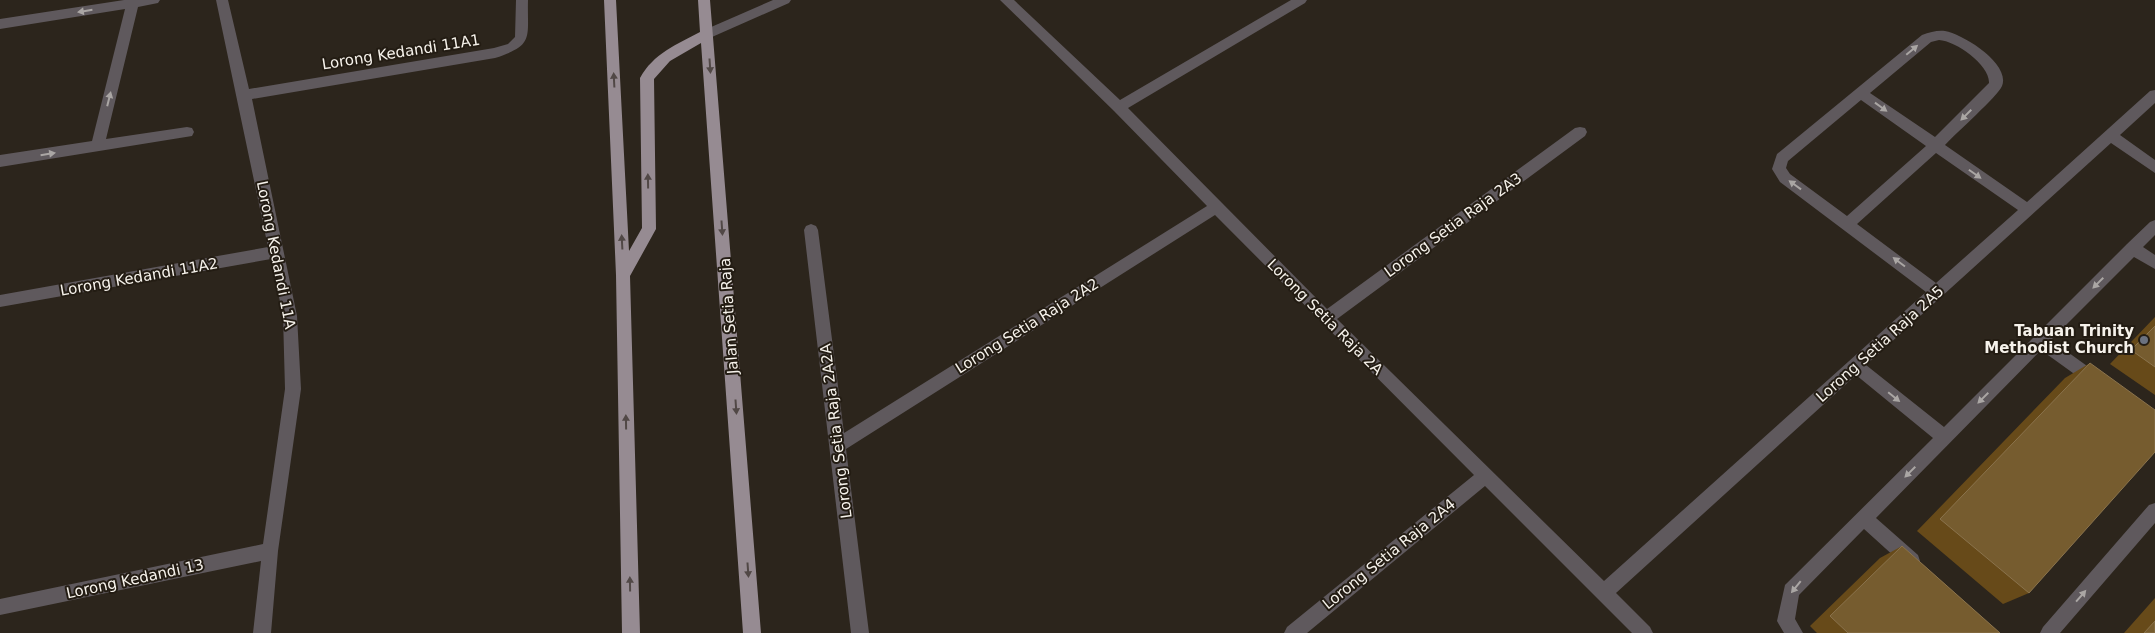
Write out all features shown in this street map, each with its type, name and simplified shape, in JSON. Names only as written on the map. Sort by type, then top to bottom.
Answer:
[{"type":"main road","points":[[610,0],[623,275],[631,633]]},
{"type":"main road","name":"Jalan Setia Raja","points":[[704,0],[752,633]]},
{"type":"main road","points":[[623,275],[649,229],[647,78],[652,67],[661,60],[708,34]]},
{"type":"street","points":[[0,24],[154,0]]},
{"type":"street","name":"Lorong Kedandi 11A","points":[[222,0],[244,95],[290,316],[293,389],[270,551],[262,633]]},
{"type":"street","name":"Lorong Kedandi 11A1","points":[[244,95],[495,53],[513,47],[521,38],[522,0]]},
{"type":"street","points":[[708,34],[785,0]]},
{"type":"street","name":"Lorong Setia Raja 2A","points":[[1006,0],[1119,106],[1326,318],[1644,633]]},
{"type":"street","points":[[1119,106],[1301,0]]},
{"type":"street","points":[[97,147],[133,3]]},
{"type":"street","points":[[1848,224],[1935,146],[1996,85],[1996,74],[1984,60],[1964,45],[1948,36],[1937,35],[1927,38],[1782,158],[1779,169],[1785,178],[1937,292]]},
{"type":"street","points":[[1861,92],[2028,210]]},
{"type":"street","name":"Lorong Setia Raja 2A5","points":[[1603,592],[2155,95]]},
{"type":"street","points":[[0,161],[187,132]]},
{"type":"street","name":"Lorong Setia Raja 2A3","points":[[1326,318],[1580,132]]},
{"type":"street","points":[[2109,135],[2155,167]]},
{"type":"street","name":"Lorong Setia Raja 2A2","points":[[838,445],[1216,207]]},
{"type":"street","points":[[1794,633],[1786,621],[1791,591],[2155,226]]},
{"type":"street","name":"Lorong Setia Raja 2A2A","points":[[811,230],[860,633]]},
{"type":"street","points":[[2132,248],[2155,263]]},
{"type":"street","name":"Lorong Kedandi 11A2","points":[[0,301],[277,252]]},
{"type":"street","points":[[2040,341],[2109,390]]},
{"type":"street","points":[[1856,366],[1944,437]]},
{"type":"street","name":"Lorong Setia Raja 2A4","points":[[1293,633],[1485,476]]},
{"type":"street","points":[[2050,633],[2155,511]]},
{"type":"street","points":[[1864,518],[1921,569]]},
{"type":"street","name":"Lorong Kedandi 13","points":[[0,607],[270,551]]},
{"type":"building","points":[[2155,326],[2155,367],[2131,350]]},
{"type":"building","points":[[2090,363],[2155,410],[2155,452],[2029,593],[1940,519]]},
{"type":"building","points":[[1902,546],[2000,633],[1848,633],[1830,616]]},
{"type":"building","points":[[2155,621],[2155,633],[2144,633]]},
{"type":"place","name":"Tabuan Trinity Methodist Church","points":[[2144,340]]}]
